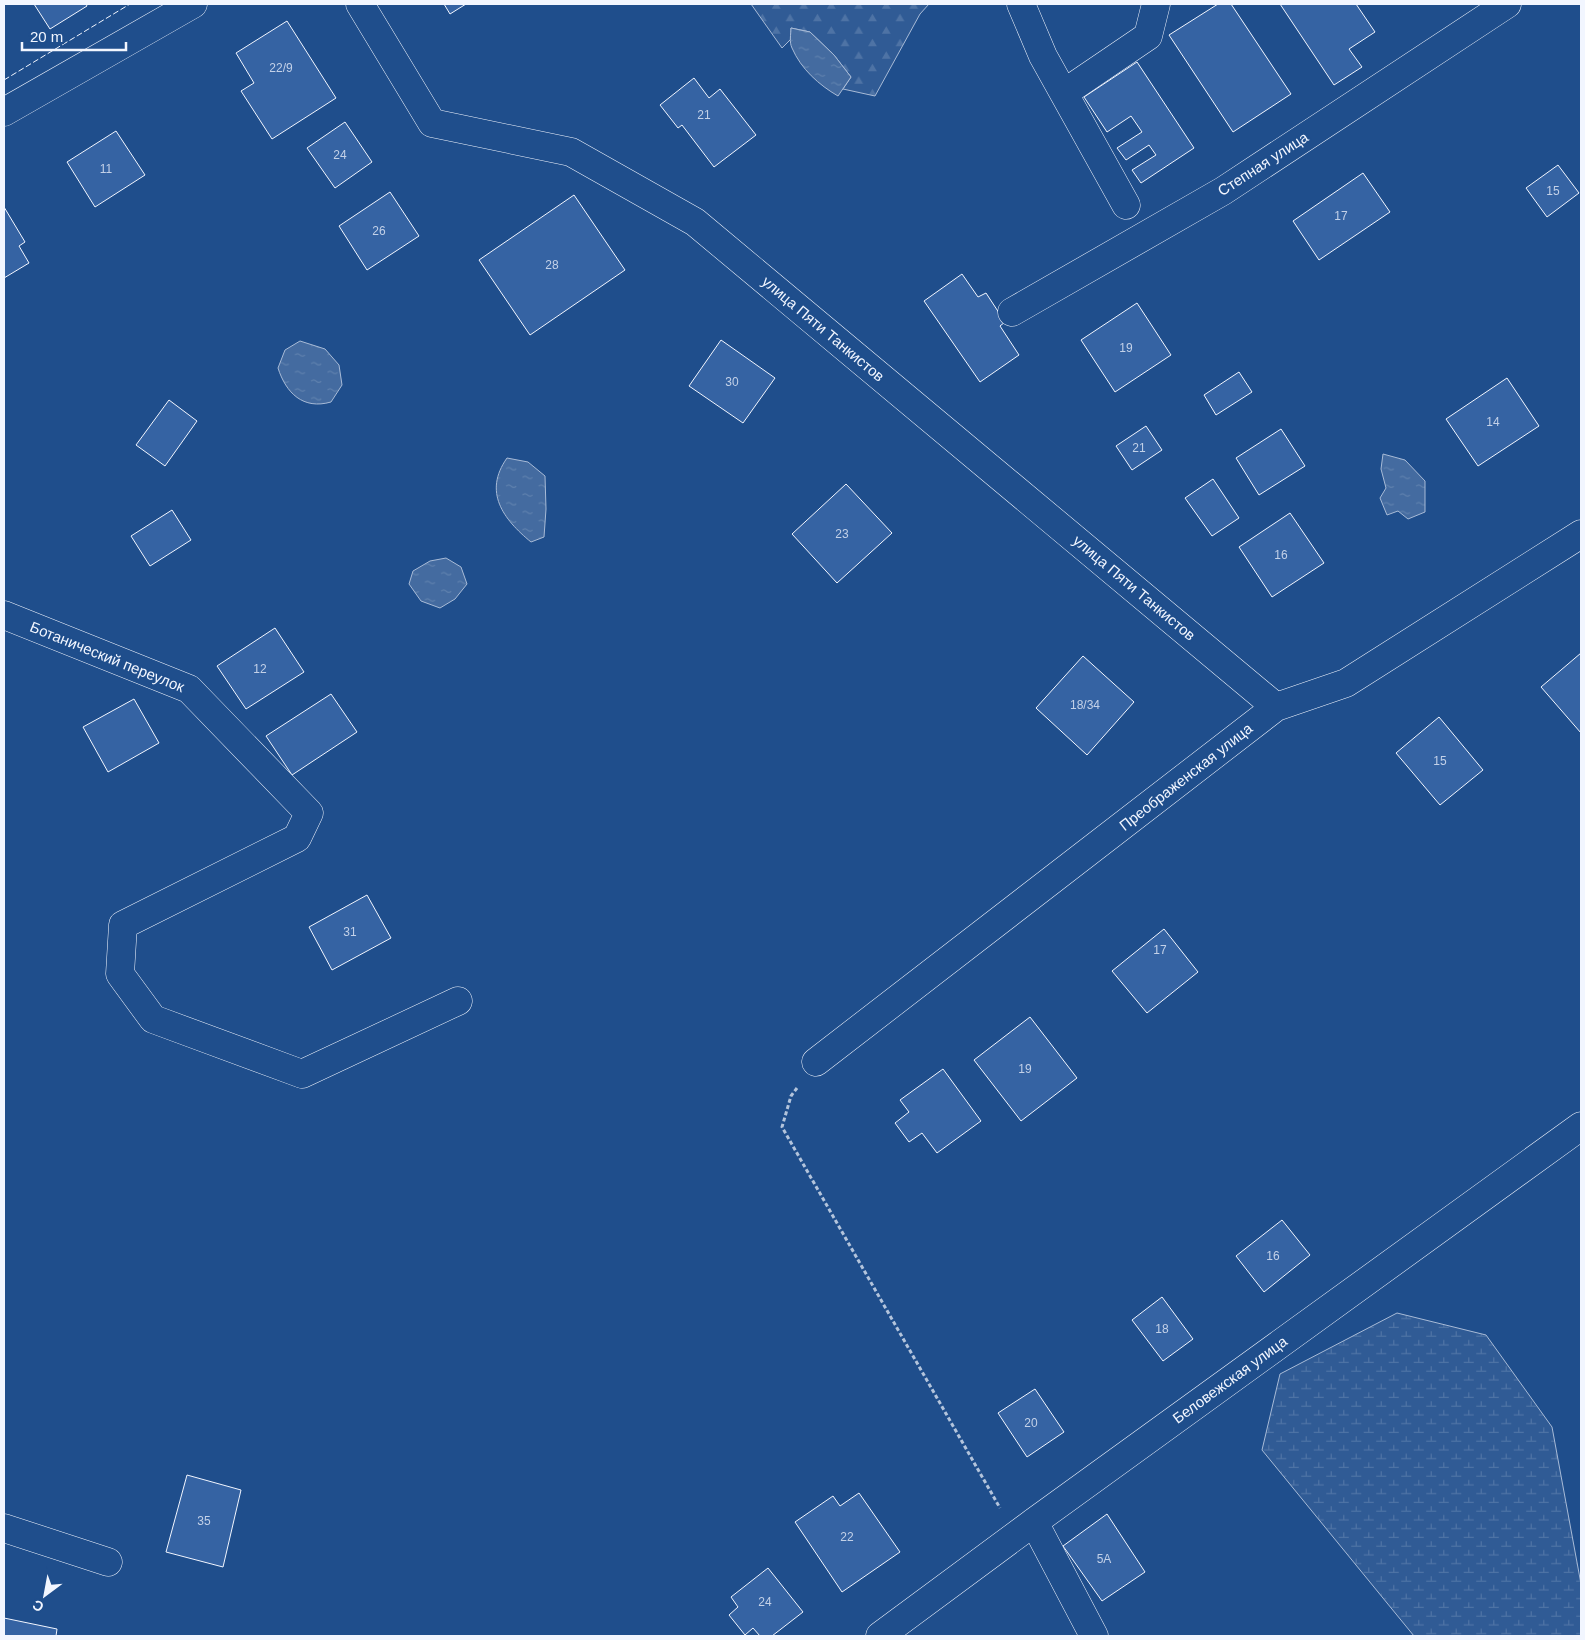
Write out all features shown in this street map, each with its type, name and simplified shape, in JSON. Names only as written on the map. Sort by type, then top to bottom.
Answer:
[{"type":"street","points":[[4,112],[193,4]]},
{"type":"street","name":"улица Пяти Танкистов","points":[[360,4],[432,123],[571,152],[695,222],[1276,707]]},
{"type":"street","points":[[1021,4],[1043,56],[1126,205]]},
{"type":"street","points":[[1064,93],[1148,36],[1156,4]]},
{"type":"street","name":"Степная улица","points":[[1012,312],[1223,191],[1507,4]]},
{"type":"street","name":"Преображенская улица","points":[[816,1062],[1276,707],[1346,683],[1581,534]]},
{"type":"street","name":"Ботанический переулок","points":[[4,616],[189,690],[309,813],[297,838],[123,925],[120,974],[153,1019],[302,1074],[458,1002]]},
{"type":"street","name":"Беловежская улица","points":[[880,1636],[1034,1522],[1581,1126]]},
{"type":"street","points":[[1034,1522],[1094,1636]]},
{"type":"street","points":[[4,1528],[108,1562]]},
{"type":"path","points":[[816,1062],[791,1096],[782,1128],[1002,1512],[1034,1522]]},
{"type":"green space","points":[[751,4],[929,4],[920,14],[875,96],[843,89],[851,77],[834,55],[810,32],[791,28],[791,39],[782,48]]},
{"type":"green space","points":[[1397,1313],[1486,1335],[1552,1427],[1581,1584],[1581,1636],[1414,1636],[1262,1450],[1280,1374]]},
{"type":"water","points":[[791,28],[810,32],[834,55],[851,77],[838,96],[817,82],[800,63],[791,46]]},
{"type":"water","points":[[300,341],[325,349],[339,365],[342,385],[331,402],[312,404],[304,401],[291,392],[281,377],[278,368],[285,350]]},
{"type":"water","points":[[1383,454],[1405,460],[1425,481],[1425,512],[1408,519],[1398,511],[1387,515],[1380,498],[1386,488],[1381,469]]},
{"type":"water","points":[[507,458],[528,462],[545,476],[546,509],[544,537],[531,542],[512,524],[499,504],[497,482],[500,470]]},
{"type":"water","points":[[446,558],[461,567],[467,584],[455,599],[440,608],[421,601],[409,584],[413,571],[430,561]]},
{"type":"building","points":[[34,4],[86,4],[87,6],[50,29]]},
{"type":"building","points":[[444,4],[466,4],[450,14]]},
{"type":"building","points":[[1218,4],[1231,4],[1291,94],[1233,132],[1169,35]]},
{"type":"building","points":[[1280,4],[1356,4],[1375,32],[1349,49],[1362,67],[1334,85]]},
{"type":"building","points":[[287,21],[336,98],[272,139],[241,91],[254,83],[236,53]]},
{"type":"building","points":[[1137,62],[1194,148],[1141,183],[1132,170],[1156,155],[1149,145],[1126,160],[1117,148],[1142,132],[1131,116],[1107,132],[1084,97]]},
{"type":"building","points":[[694,78],[709,98],[720,89],[756,135],[714,167],[682,125],[678,128],[660,105]]},
{"type":"building","points":[[345,122],[372,162],[335,188],[307,148]]},
{"type":"building","points":[[116,131],[145,175],[95,207],[67,162]]},
{"type":"building","points":[[1558,165],[1579,193],[1547,217],[1526,188]]},
{"type":"building","points":[[1363,173],[1390,212],[1319,260],[1293,221]]},
{"type":"building","points":[[390,192],[419,236],[367,270],[339,226]]},
{"type":"building","points":[[574,195],[625,270],[530,335],[479,260]]},
{"type":"building","points":[[4,207],[25,242],[19,246],[29,263],[4,278]]},
{"type":"building","points":[[962,274],[978,297],[986,293],[1005,322],[1000,326],[1019,355],[980,382],[924,301]]},
{"type":"building","points":[[1137,303],[1171,355],[1115,392],[1081,340]]},
{"type":"building","points":[[721,340],[775,378],[743,423],[689,386]]},
{"type":"building","points":[[1239,372],[1252,392],[1216,415],[1204,395]]},
{"type":"building","points":[[1507,378],[1539,426],[1478,466],[1446,419]]},
{"type":"building","points":[[169,400],[197,421],[165,466],[136,445]]},
{"type":"building","points":[[1146,426],[1162,450],[1132,470],[1116,446]]},
{"type":"building","points":[[1281,429],[1305,466],[1259,495],[1236,458]]},
{"type":"building","points":[[1213,479],[1239,518],[1212,536],[1185,498]]},
{"type":"building","points":[[846,484],[892,533],[837,583],[792,534]]},
{"type":"building","points":[[172,510],[191,540],[150,566],[131,536]]},
{"type":"building","points":[[1290,513],[1324,563],[1272,597],[1239,547]]},
{"type":"building","points":[[275,628],[304,672],[246,709],[217,666]]},
{"type":"building","points":[[1581,653],[1581,733],[1541,687]]},
{"type":"building","points":[[1083,656],[1134,702],[1087,755],[1036,708]]},
{"type":"building","points":[[331,694],[357,732],[292,775],[266,736]]},
{"type":"building","points":[[134,699],[159,743],[108,772],[83,727]]},
{"type":"building","points":[[1439,717],[1483,770],[1440,805],[1396,753]]},
{"type":"building","points":[[367,895],[391,938],[332,970],[309,927]]},
{"type":"building","points":[[1164,929],[1198,972],[1147,1013],[1112,971]]},
{"type":"building","points":[[1030,1017],[1077,1078],[1021,1121],[974,1060]]},
{"type":"building","points":[[943,1069],[981,1121],[937,1153],[922,1133],[909,1142],[895,1123],[909,1112],[900,1100]]},
{"type":"building","points":[[1282,1220],[1310,1255],[1264,1292],[1236,1256]]},
{"type":"building","points":[[1162,1297],[1193,1339],[1163,1361],[1132,1320]]},
{"type":"building","points":[[1035,1389],[1064,1432],[1027,1457],[998,1413]]},
{"type":"building","points":[[187,1475],[241,1490],[223,1567],[166,1552]]},
{"type":"building","points":[[859,1493],[900,1552],[842,1592],[795,1522],[833,1496],[840,1506]]},
{"type":"building","points":[[1107,1514],[1145,1572],[1102,1601],[1063,1546]]},
{"type":"building","points":[[768,1568],[803,1612],[772,1636],[760,1636],[753,1628],[745,1635],[729,1615],[738,1607],[731,1597]]},
{"type":"building","points":[[4,1618],[57,1629],[56,1636],[4,1636]]},
{"type":"fence","points":[[4,80],[130,4]]}]
